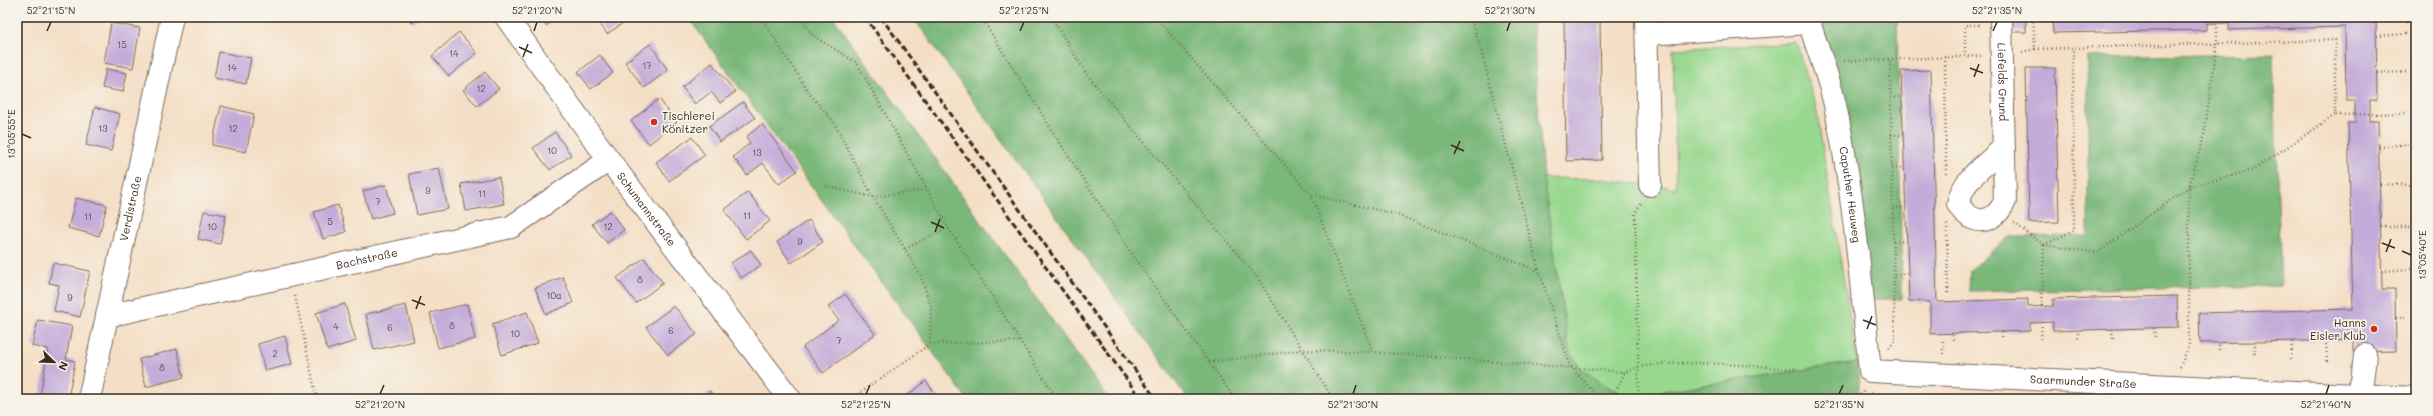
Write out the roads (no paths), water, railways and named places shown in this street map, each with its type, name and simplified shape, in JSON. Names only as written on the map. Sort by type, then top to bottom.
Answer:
[{"type":"street","name":"Verdistraße","points":[[89,399],[172,17]]},
{"type":"street","name":"Schumannstraße","points":[[506,17],[609,160],[790,399]]},
{"type":"street","name":"Caputher Heuweg","points":[[1650,185],[1646,25],[1809,20],[1836,108],[1844,152],[1870,379]]},
{"type":"street","name":"Liefelds Grund","points":[[1991,21],[2011,54],[2004,147],[2005,201],[2000,212],[1990,220],[1979,220],[1964,214],[1958,204],[1961,192],[1969,178],[2004,147]]},
{"type":"street","name":"Bachstraße","points":[[107,316],[511,227],[609,160]]},
{"type":"street","points":[[2356,395],[2362,382],[2365,355]]},
{"type":"street","name":"Saarmunder Straße","points":[[1870,379],[2172,386],[2416,398]]},
{"type":"railway","points":[[865,17],[1141,399]]},
{"type":"railway","points":[[881,17],[1156,399]]},
{"type":"place","name":"Tischlerei Könitzer","points":[[654,122]]},
{"type":"place","name":"Hanns Eisler Klub","points":[[2374,329]]}]
